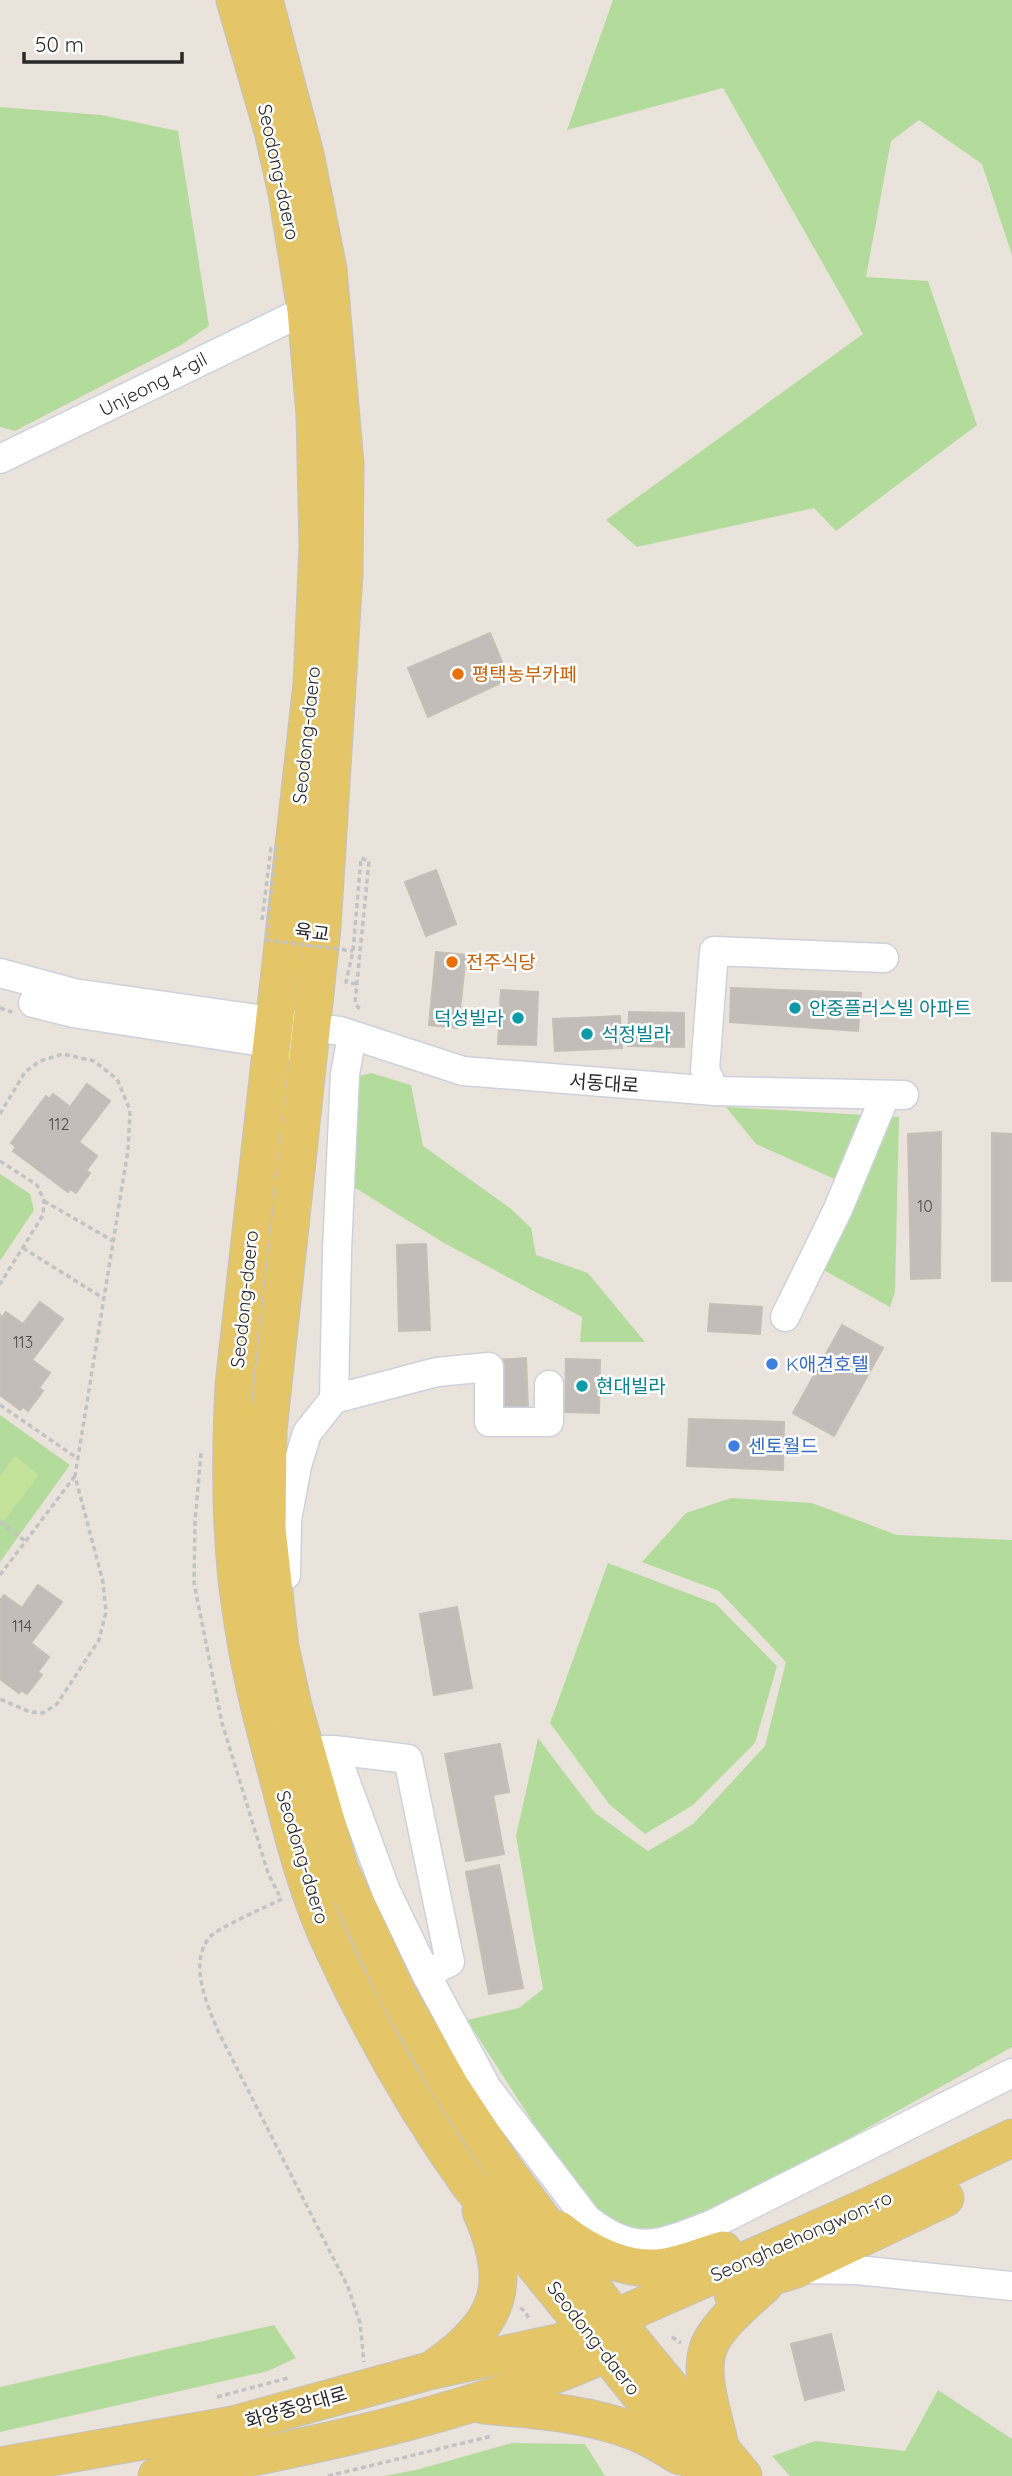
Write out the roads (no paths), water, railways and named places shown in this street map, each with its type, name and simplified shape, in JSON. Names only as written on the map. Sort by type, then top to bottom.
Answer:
[{"type":"main road","name":"Seodong-daero","points":[[235,0],[281,168],[306,310],[315,414],[318,545],[313,684],[268,1431],[267,1529],[279,1647],[320,1750],[340,1870],[396,1992],[451,2088],[531,2206],[610,2336]]},
{"type":"main road","name":"Seodong-daero","points":[[264,0],[305,154],[328,269],[345,464],[344,574],[322,928],[292,1036],[234,1385],[231,1472],[235,1554],[243,1627],[260,1707],[296,1845],[309,1884],[332,1948],[395,2069],[436,2137],[469,2184],[610,2336],[716,2467]]},
{"type":"main road","name":"Seonghaehongwon-ro","points":[[610,2336],[869,2206],[1012,2138]]},
{"type":"main road","name":"Seonghaehongwon-ro","points":[[610,2336],[784,2273],[1012,2166]]},
{"type":"main road","points":[[429,2371],[457,2352],[479,2331],[492,2309],[496,2294],[499,2274],[494,2241],[469,2184]]},
{"type":"main road","points":[[531,2206],[562,2233],[600,2255],[628,2266],[869,2206]]},
{"type":"main road","points":[[716,2467],[706,2383],[710,2344],[730,2317],[784,2273]]},
{"type":"main road","name":"화양중앙대로","points":[[0,2466],[233,2425],[360,2370],[429,2371],[561,2343],[610,2336]]},
{"type":"main road","name":"화양중앙대로","points":[[157,2476],[332,2439],[473,2404],[580,2366],[610,2336]]},
{"type":"main road","points":[[473,2404],[596,2419],[638,2432],[716,2467]]},
{"type":"street","name":"Unjeong 4-gil","points":[[0,459],[306,310]]},
{"type":"street","points":[[715,1091],[705,1070],[714,951],[884,958]]},
{"type":"street","points":[[0,973],[74,993],[292,1036]]},
{"type":"street","points":[[0,992],[73,1013],[292,1036]]},
{"type":"street","points":[[334,1399],[345,1074],[359,1027]]},
{"type":"street","name":"서동대로","points":[[292,1036],[359,1027],[464,1071],[715,1091],[894,1095],[785,1317]]},
{"type":"street","points":[[279,1647],[285,1606],[287,1520],[297,1466],[307,1433],[334,1399],[437,1372],[489,1367],[489,1422],[549,1422],[549,1385]]},
{"type":"street","points":[[320,1750],[408,1759],[450,1962],[426,1974]]},
{"type":"street","points":[[320,1750],[426,1974],[487,2088],[587,2219],[603,2232],[664,2255],[713,2224],[1012,2073]]},
{"type":"street","points":[[784,2273],[857,2270],[1012,2286]]},
{"type":"place","name":"평택농부카페","points":[[458,674]]},
{"type":"place","name":"전주식당","points":[[452,962]]},
{"type":"place","name":"안중플러스빌 아파트","points":[[795,1008]]},
{"type":"place","name":"덕성빌라","points":[[518,1018]]},
{"type":"place","name":"석정빌라","points":[[587,1034]]},
{"type":"place","name":"K애견호텔","points":[[772,1364]]},
{"type":"place","name":"현대빌라","points":[[582,1386]]},
{"type":"place","name":"센토월드","points":[[734,1446]]}]
